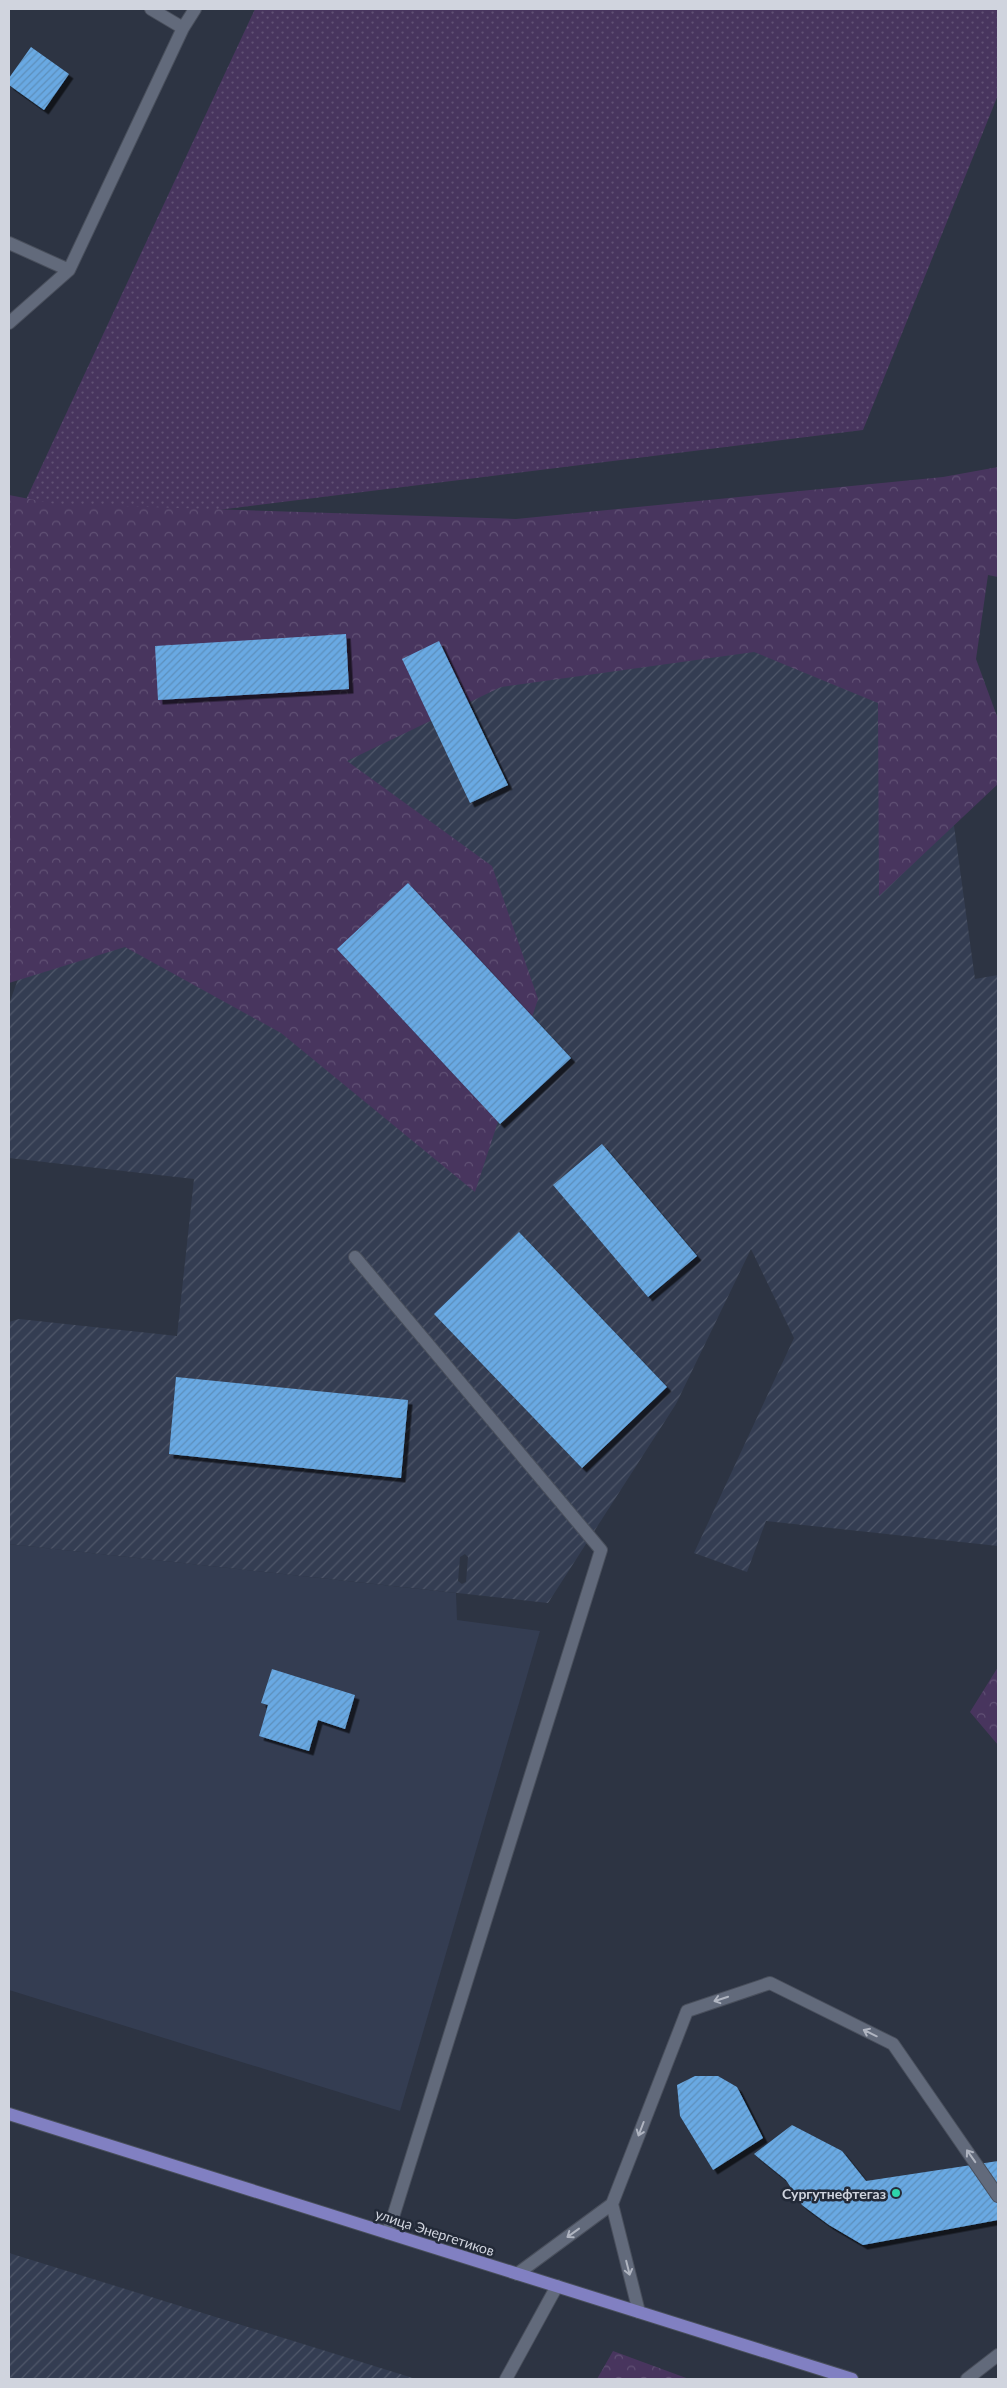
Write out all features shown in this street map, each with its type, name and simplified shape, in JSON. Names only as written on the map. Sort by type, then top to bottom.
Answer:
[{"type":"main road","name":"улица Энергетиков","points":[[9,2114],[852,2379]]},
{"type":"street","points":[[151,9],[183,28]]},
{"type":"street","points":[[9,323],[69,270],[183,28],[195,9]]},
{"type":"street","points":[[9,244],[69,270]]},
{"type":"street","points":[[356,1257],[601,1550],[388,2233]]},
{"type":"street","points":[[517,2274],[612,2204],[687,2010],[770,1984],[893,2044],[998,2196]]},
{"type":"street","points":[[612,2204],[639,2312]]},
{"type":"street","points":[[506,2379],[557,2286]]},
{"type":"street","points":[[967,2379],[998,2355]]},
{"type":"shaded area","points":[[919,570],[975,979],[998,975],[998,1546],[766,1521],[747,1572],[694,1553],[794,1338],[751,1249],[676,1404],[548,1603],[9,1544],[9,1322],[19,1319],[177,1336],[194,1179],[9,1158],[9,1004],[87,789]],"holes":[[[465,1554],[468,1557],[466,1582],[462,1584],[458,1581],[460,1557]]]},
{"type":"shaded area","points":[[9,1544],[456,1593],[457,1620],[540,1631],[400,2111],[9,1990]]},
{"type":"shaded area","points":[[9,2253],[416,2379],[9,2379]]},
{"type":"green space","points":[[255,9],[998,9],[998,95],[863,430],[9,536]]},
{"type":"green space","points":[[998,467],[998,577],[988,575],[976,659],[998,719],[998,784],[879,896],[878,703],[754,652],[501,687],[347,761],[492,866],[538,999],[475,1192],[281,1033],[125,947],[9,983],[9,495],[55,504],[516,519],[943,477]]},
{"type":"green space","points":[[998,1667],[998,1745],[970,1712]]},
{"type":"green space","points":[[613,2351],[689,2379],[597,2379]]},
{"type":"building","points":[[31,47],[69,74],[44,110],[9,85],[9,78]]},
{"type":"building","points":[[346,634],[349,689],[158,700],[155,646]]},
{"type":"building","points":[[439,641],[508,785],[470,803],[402,659]]},
{"type":"building","points":[[408,883],[571,1058],[500,1124],[337,949]]},
{"type":"building","points":[[602,1144],[697,1256],[648,1297],[553,1185]]},
{"type":"building","points":[[519,1232],[667,1387],[582,1468],[434,1314]]},
{"type":"building","points":[[176,1377],[408,1400],[401,1478],[169,1454]]},
{"type":"building","points":[[272,1669],[355,1695],[345,1729],[318,1720],[309,1751],[259,1736],[268,1705],[261,1703]]},
{"type":"building","points":[[695,2076],[718,2076],[737,2087],[763,2138],[713,2170],[680,2116],[677,2085]]},
{"type":"building","name":"Сургутнефтегаз","points":[[792,2125],[842,2151],[866,2181],[998,2161],[998,2220],[863,2245],[829,2225],[802,2205],[786,2180],[754,2154]]},
{"type":"place","name":"Сургутнефтегаз","points":[[896,2193]]}]
